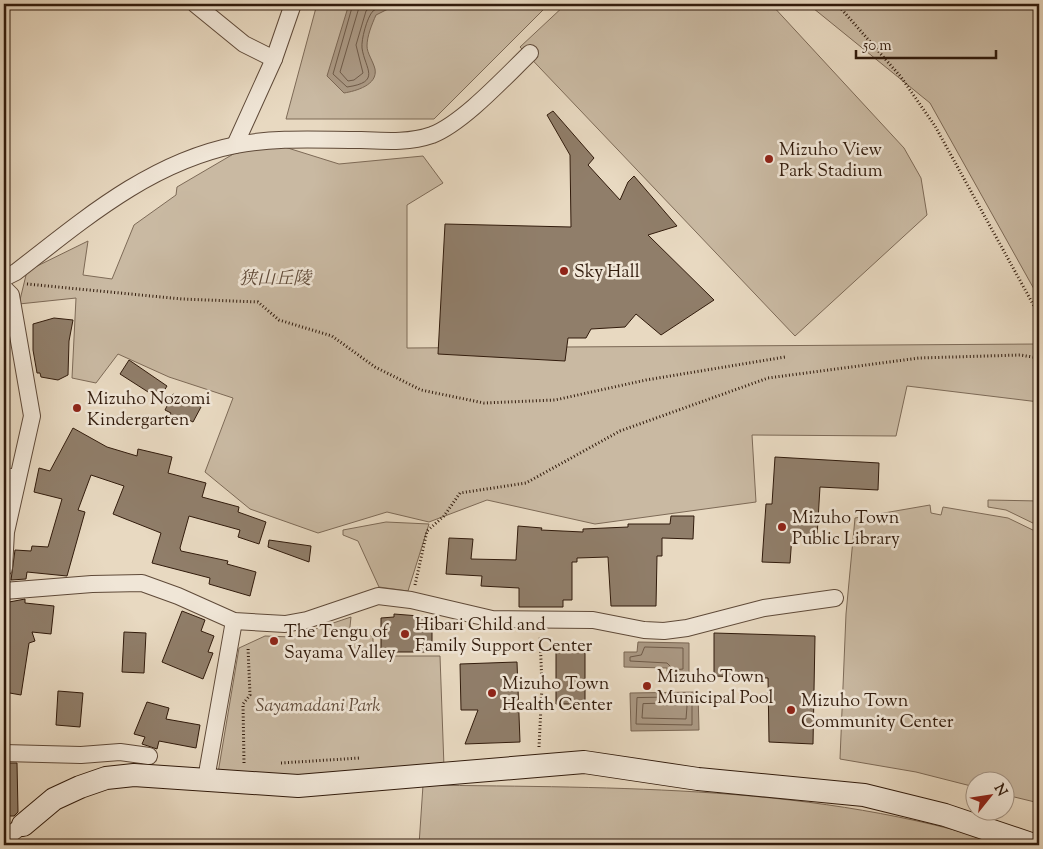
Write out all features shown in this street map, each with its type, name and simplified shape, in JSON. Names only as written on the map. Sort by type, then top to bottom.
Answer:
[{"type":"street","points":[[195,4],[244,44],[274,60]]},
{"type":"street","points":[[235,145],[274,60],[293,4]]},
{"type":"street","points":[[4,278],[16,272],[98,208],[147,178],[190,158],[235,145],[268,140],[406,141],[432,134],[453,123],[530,53]]},
{"type":"street","points":[[4,288],[11,296],[32,416],[21,474],[6,532],[4,568]]},
{"type":"street","points":[[4,591],[92,584],[142,583],[178,596],[234,621],[285,624],[307,620],[378,596],[411,600],[492,619],[593,620],[644,630],[672,631],[764,608],[835,598]]},
{"type":"street","points":[[206,779],[234,621]]},
{"type":"street","points":[[4,753],[81,755],[120,752],[149,756]]},
{"type":"street","points":[[4,839],[54,799],[106,778],[134,775],[298,786],[584,762],[698,779],[864,795],[945,815],[1034,845]]},
{"type":"lane","points":[[4,473],[21,474]]},
{"type":"path","points":[[837,4],[901,77],[935,126],[1039,315]]},
{"type":"path","points":[[24,284],[182,299],[258,302],[279,320],[332,336],[374,367],[421,390],[484,403],[555,400],[646,380],[785,357]]},
{"type":"path","points":[[411,600],[428,531],[444,516],[460,494],[526,483],[620,431],[768,378],[919,358],[1020,355],[1039,358]]},
{"type":"path","points":[[539,620],[542,686],[539,748]]},
{"type":"path","points":[[244,765],[243,704],[250,695],[248,644]]},
{"type":"green space","points":[[317,4],[549,4],[434,119],[286,119]]},
{"type":"green space","name":"Mizuho View Park Stadium","points":[[566,4],[771,4],[904,148],[921,178],[927,215],[795,336],[520,47]]},
{"type":"green space","points":[[808,4],[1039,4],[1039,298],[930,103]]},
{"type":"green space","name":"狭山丘陵","points":[[259,139],[339,164],[423,156],[443,183],[407,205],[407,348],[1039,344],[1039,402],[907,386],[896,436],[752,435],[756,502],[595,524],[487,500],[429,522],[387,512],[318,533],[250,509],[205,472],[233,398],[169,377],[118,354],[96,383],[72,378],[76,298],[19,304],[27,271],[88,241],[83,275],[112,279],[134,225],[176,195],[177,187]]},
{"type":"green space","points":[[988,500],[1039,501],[1039,526],[1006,510],[988,507]]},
{"type":"green space","points":[[930,505],[931,513],[941,515],[943,507],[1008,518],[1039,533],[1039,803],[1016,797],[1016,772],[966,772],[966,785],[916,772],[840,759],[846,614],[855,518]]},
{"type":"green space","points":[[386,522],[429,524],[408,591],[379,587],[358,541],[343,535],[343,530]]},
{"type":"green space","name":"Sayamadani Park","points":[[351,617],[349,636],[373,636],[373,656],[440,656],[444,767],[298,780],[218,773],[239,648],[265,636],[292,637]]},
{"type":"green space","points":[[423,785],[643,789],[717,793],[790,800],[863,810],[935,825],[1006,845],[419,845]]},
{"type":"water","points":[[349,4],[398,4],[376,15],[370,30],[367,46],[375,69],[373,79],[360,89],[344,93],[327,76]]},
{"type":"water","points":[[638,642],[689,643],[689,675],[667,676],[667,668],[624,667],[624,652],[637,652]]},
{"type":"water","points":[[698,692],[699,730],[631,731],[630,693]]},
{"type":"building","name":"Sky Hall","points":[[553,111],[594,158],[588,165],[620,200],[628,182],[634,176],[677,226],[648,235],[714,300],[661,335],[636,314],[625,327],[591,329],[586,338],[568,338],[565,361],[438,354],[445,224],[571,227],[570,155],[547,115]]},
{"type":"building","points":[[54,318],[73,320],[69,341],[68,375],[58,380],[41,377],[40,373],[37,373],[33,350],[33,324]]},
{"type":"building","points":[[129,360],[167,386],[159,399],[120,374]]},
{"type":"building","points":[[173,394],[201,407],[193,422],[185,418],[182,426],[168,419],[171,413],[165,410]]},
{"type":"building","points":[[73,428],[107,447],[137,456],[138,449],[172,457],[168,473],[206,483],[202,497],[239,507],[238,512],[266,522],[259,544],[238,537],[240,530],[189,516],[180,548],[181,551],[228,561],[227,564],[256,572],[250,596],[209,584],[210,578],[152,563],[161,533],[113,514],[124,486],[91,475],[78,510],[85,512],[67,576],[27,572],[26,579],[11,580],[15,550],[31,551],[32,546],[48,547],[62,499],[34,492],[39,468],[50,471]]},
{"type":"building","points":[[775,457],[879,463],[878,490],[820,487],[817,537],[792,536],[790,563],[762,562],[766,504],[772,504]]},
{"type":"building","points":[[671,516],[694,516],[693,539],[662,538],[662,556],[657,556],[656,606],[611,606],[608,557],[577,558],[577,562],[572,562],[572,600],[563,600],[563,607],[519,607],[519,588],[481,586],[482,576],[446,574],[449,538],[473,539],[471,559],[516,560],[518,526],[542,528],[541,530],[583,532],[583,529],[628,527],[628,524],[670,524]]},
{"type":"building","points":[[269,540],[311,546],[309,562],[268,547]]},
{"type":"building","points":[[25,599],[25,603],[54,606],[51,634],[32,632],[35,641],[29,643],[21,695],[4,692],[4,603]]},
{"type":"building","points":[[182,611],[205,620],[201,631],[214,636],[208,652],[213,653],[203,679],[162,662]]},
{"type":"building","points":[[394,614],[432,617],[432,652],[381,652],[381,618],[394,617]]},
{"type":"building","points":[[124,632],[146,633],[144,673],[122,672]]},
{"type":"building","name":"Mizuho Town Community Center","points":[[714,633],[815,636],[813,744],[769,742],[768,678],[714,676]]},
{"type":"building","points":[[556,648],[585,649],[585,704],[556,704]]},
{"type":"building","points":[[517,662],[520,742],[465,744],[478,710],[461,710],[460,664]]},
{"type":"building","points":[[58,691],[83,693],[80,727],[56,725]]},
{"type":"building","points":[[147,702],[169,708],[166,719],[200,725],[196,748],[159,741],[157,749],[142,744],[145,737],[134,734]]},
{"type":"building","points":[[4,763],[17,763],[18,812],[14,816],[4,816]]},
{"type":"place","name":"Mizuho View Park Stadium","points":[[769,159]]},
{"type":"place","name":"Sky Hall","points":[[564,271]]},
{"type":"place","name":"Mizuho Nozomi Kindergarten","points":[[77,408]]},
{"type":"place","name":"Mizuho Town Public Library","points":[[782,527]]},
{"type":"place","name":"Hibari Child and Family Support Center","points":[[405,634]]},
{"type":"place","name":"The Tengu of Sayama Valley","points":[[274,641]]},
{"type":"place","name":"Mizuho Town Municipal Pool","points":[[647,686]]},
{"type":"place","name":"Mizuho Town Health Center","points":[[492,693]]},
{"type":"place","name":"Mizuho Town Community Center","points":[[791,710]]}]
